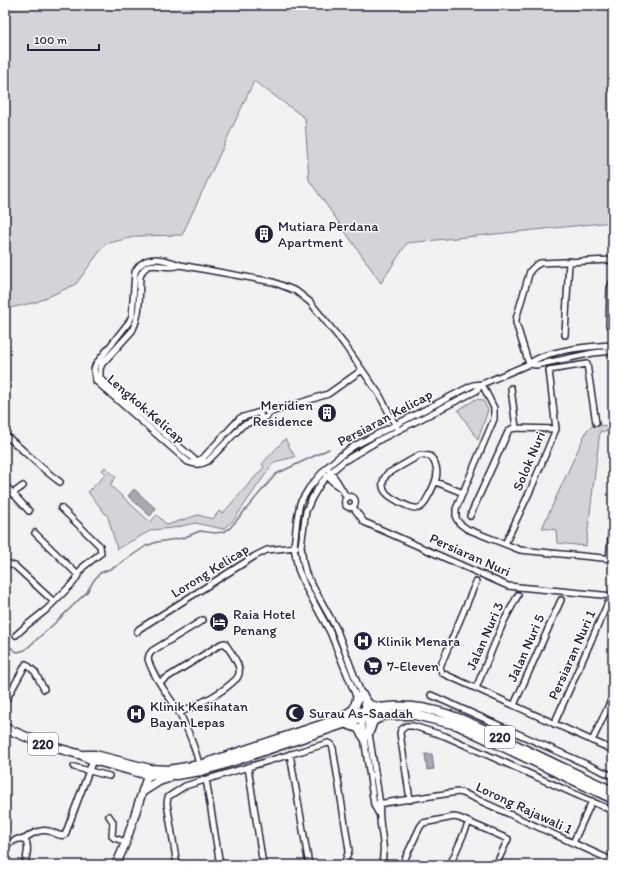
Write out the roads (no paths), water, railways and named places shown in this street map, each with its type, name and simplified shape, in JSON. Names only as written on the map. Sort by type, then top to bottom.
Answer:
[{"type":"main road","points":[[346,715],[354,709],[360,697],[369,705],[382,712],[373,722],[366,734],[353,725],[347,724]]},
{"type":"main road","name":"220","points":[[5,728],[46,745],[82,755],[93,760],[149,772],[176,775],[199,764],[330,722],[346,715],[382,712],[414,707],[469,722],[613,791]]},
{"type":"main road","name":"220","points":[[382,712],[415,715],[457,725],[613,799]]},
{"type":"main road","name":"220","points":[[82,755],[95,755],[149,772],[168,770],[199,764],[347,724],[363,714]]},
{"type":"main road","points":[[116,865],[126,842],[149,772]]},
{"type":"main road","points":[[143,791],[159,781],[176,775]]},
{"type":"street","name":"Lengkok Kelicap","points":[[262,418],[243,425],[208,462],[203,464],[193,464],[188,462],[96,381],[94,369],[96,364],[132,316],[135,272],[142,262],[155,259],[169,261],[180,265],[273,282],[296,291],[310,302],[362,370],[379,394],[396,428]]},
{"type":"street","points":[[529,364],[516,319],[530,271],[540,263],[613,260]]},
{"type":"street","points":[[565,335],[569,261]]},
{"type":"street","name":"Lengkok Kelicap","points":[[180,265],[174,268],[154,265],[145,267],[142,271],[140,276],[138,318],[135,326],[102,364],[100,369],[100,378],[195,460],[203,458],[240,418],[260,412]]},
{"type":"street","points":[[608,325],[610,288],[613,281]]},
{"type":"street","points":[[605,345],[606,352]]},
{"type":"street","name":"Persiaran Kelicap","points":[[377,804],[360,697],[336,628],[306,574],[301,546],[306,511],[312,498],[321,483],[329,474],[358,452],[396,428],[473,385],[482,384],[529,364],[535,359],[558,352],[595,346],[613,345]]},
{"type":"street","name":"Persiaran Kelicap","points":[[529,364],[536,365],[571,357],[613,351]]},
{"type":"street","points":[[556,429],[549,370],[585,364],[588,366],[596,423]]},
{"type":"street","points":[[268,413],[264,410],[260,412],[260,417],[266,418],[268,413],[328,394],[362,370]]},
{"type":"street","points":[[482,384],[494,408],[494,419],[456,509],[456,518],[459,523],[467,529],[520,550],[611,559],[613,518]]},
{"type":"street","points":[[511,388],[516,428]]},
{"type":"street","name":"Persiaran Kelicap","points":[[360,697],[330,632],[305,586],[298,569],[294,547],[297,519],[300,503],[309,488],[327,467],[354,446],[396,428]]},
{"type":"street","name":"Solok Nuri","points":[[470,516],[508,432],[511,429],[516,428],[556,429],[531,489],[505,544]]},
{"type":"street","points":[[5,435],[24,450],[43,470],[60,482]]},
{"type":"street","points":[[424,455],[430,456],[436,466],[438,472],[436,482],[422,507],[415,508],[390,498],[384,489],[383,482],[387,474],[424,455]]},
{"type":"street","points":[[327,467],[329,474]]},
{"type":"street","points":[[322,472],[329,474]]},
{"type":"street","name":"Persiaran Nuri","points":[[329,474],[347,498],[345,500],[346,505],[350,508],[353,507],[364,522],[508,586],[612,596]]},
{"type":"street","points":[[436,482],[462,493]]},
{"type":"street","points":[[5,485],[29,511]]},
{"type":"street","points":[[12,494],[24,486]]},
{"type":"street","points":[[16,635],[54,602],[74,582],[83,567],[101,553],[100,546],[62,508]]},
{"type":"street","points":[[35,533],[78,574]]},
{"type":"street","name":"Lorong Kelicap","points":[[137,632],[139,629],[255,556],[267,550],[301,546]]},
{"type":"street","points":[[5,563],[15,566],[54,602]]},
{"type":"street","points":[[476,582],[440,667],[442,673],[613,750]]},
{"type":"street","name":"Jalan Nuri 3","points":[[476,688],[504,621],[518,595]]},
{"type":"street","name":"Persiaran Nuri 1","points":[[554,724],[612,596]]},
{"type":"street","name":"Jalan Nuri 5","points":[[514,706],[561,600]]},
{"type":"street","points":[[199,764],[190,736],[148,659],[152,652],[203,620]]},
{"type":"street","points":[[160,682],[221,644],[225,643],[237,662],[240,669],[236,680],[219,692],[179,714]]},
{"type":"street","points":[[5,702],[26,664],[35,672],[44,689]]},
{"type":"street","points":[[431,695],[613,776]]},
{"type":"street","points":[[592,741],[613,696]]},
{"type":"street","points":[[454,717],[459,707]]},
{"type":"street","points":[[410,800],[400,733],[406,726],[412,726],[445,736],[613,811]]},
{"type":"street","points":[[176,865],[167,800],[168,797],[185,786],[328,743],[331,744],[333,748],[349,850],[344,865]]},
{"type":"street","points":[[290,754],[310,865]]},
{"type":"street","points":[[25,839],[30,834],[39,831],[48,831],[60,836],[65,835],[93,760]]},
{"type":"street","points":[[248,767],[263,865]]},
{"type":"street","points":[[74,768],[109,776]]},
{"type":"street","points":[[206,780],[220,865]]},
{"type":"street","name":"Lorong Rajawali 1","points":[[377,804],[458,792],[463,793],[613,861]]},
{"type":"street","points":[[573,843],[592,801]]},
{"type":"street","points":[[377,804],[384,852],[381,865]]},
{"type":"street","points":[[109,816],[114,822],[112,836],[126,842]]},
{"type":"street","points":[[402,865],[423,823],[454,817],[508,839],[496,865]]},
{"type":"street","points":[[450,865],[469,822]]},
{"type":"street","points":[[5,845],[18,838],[25,839]]},
{"type":"street","points":[[25,839],[27,842],[28,852],[25,865]]},
{"type":"waterway","points":[[5,639],[8,645],[15,651],[18,652],[25,650],[87,592],[100,573],[115,567],[146,546],[157,542],[183,538],[200,531],[215,533],[223,532],[230,528],[276,474],[329,449]]},
{"type":"place","name":"Mutiara Perdana Apartment","points":[[264,234]]},
{"type":"place","name":"Meridien Residence","points":[[327,413]]},
{"type":"place","name":"Raia Hotel Penang","points":[[219,622]]},
{"type":"place","name":"Klinik Menara","points":[[363,641]]},
{"type":"place","name":"7-Eleven","points":[[373,666]]},
{"type":"place","name":"Surau As-Saadah","points":[[295,713]]},
{"type":"place","name":"Klinik Kesihatan Bayan Lepas","points":[[136,714]]}]
